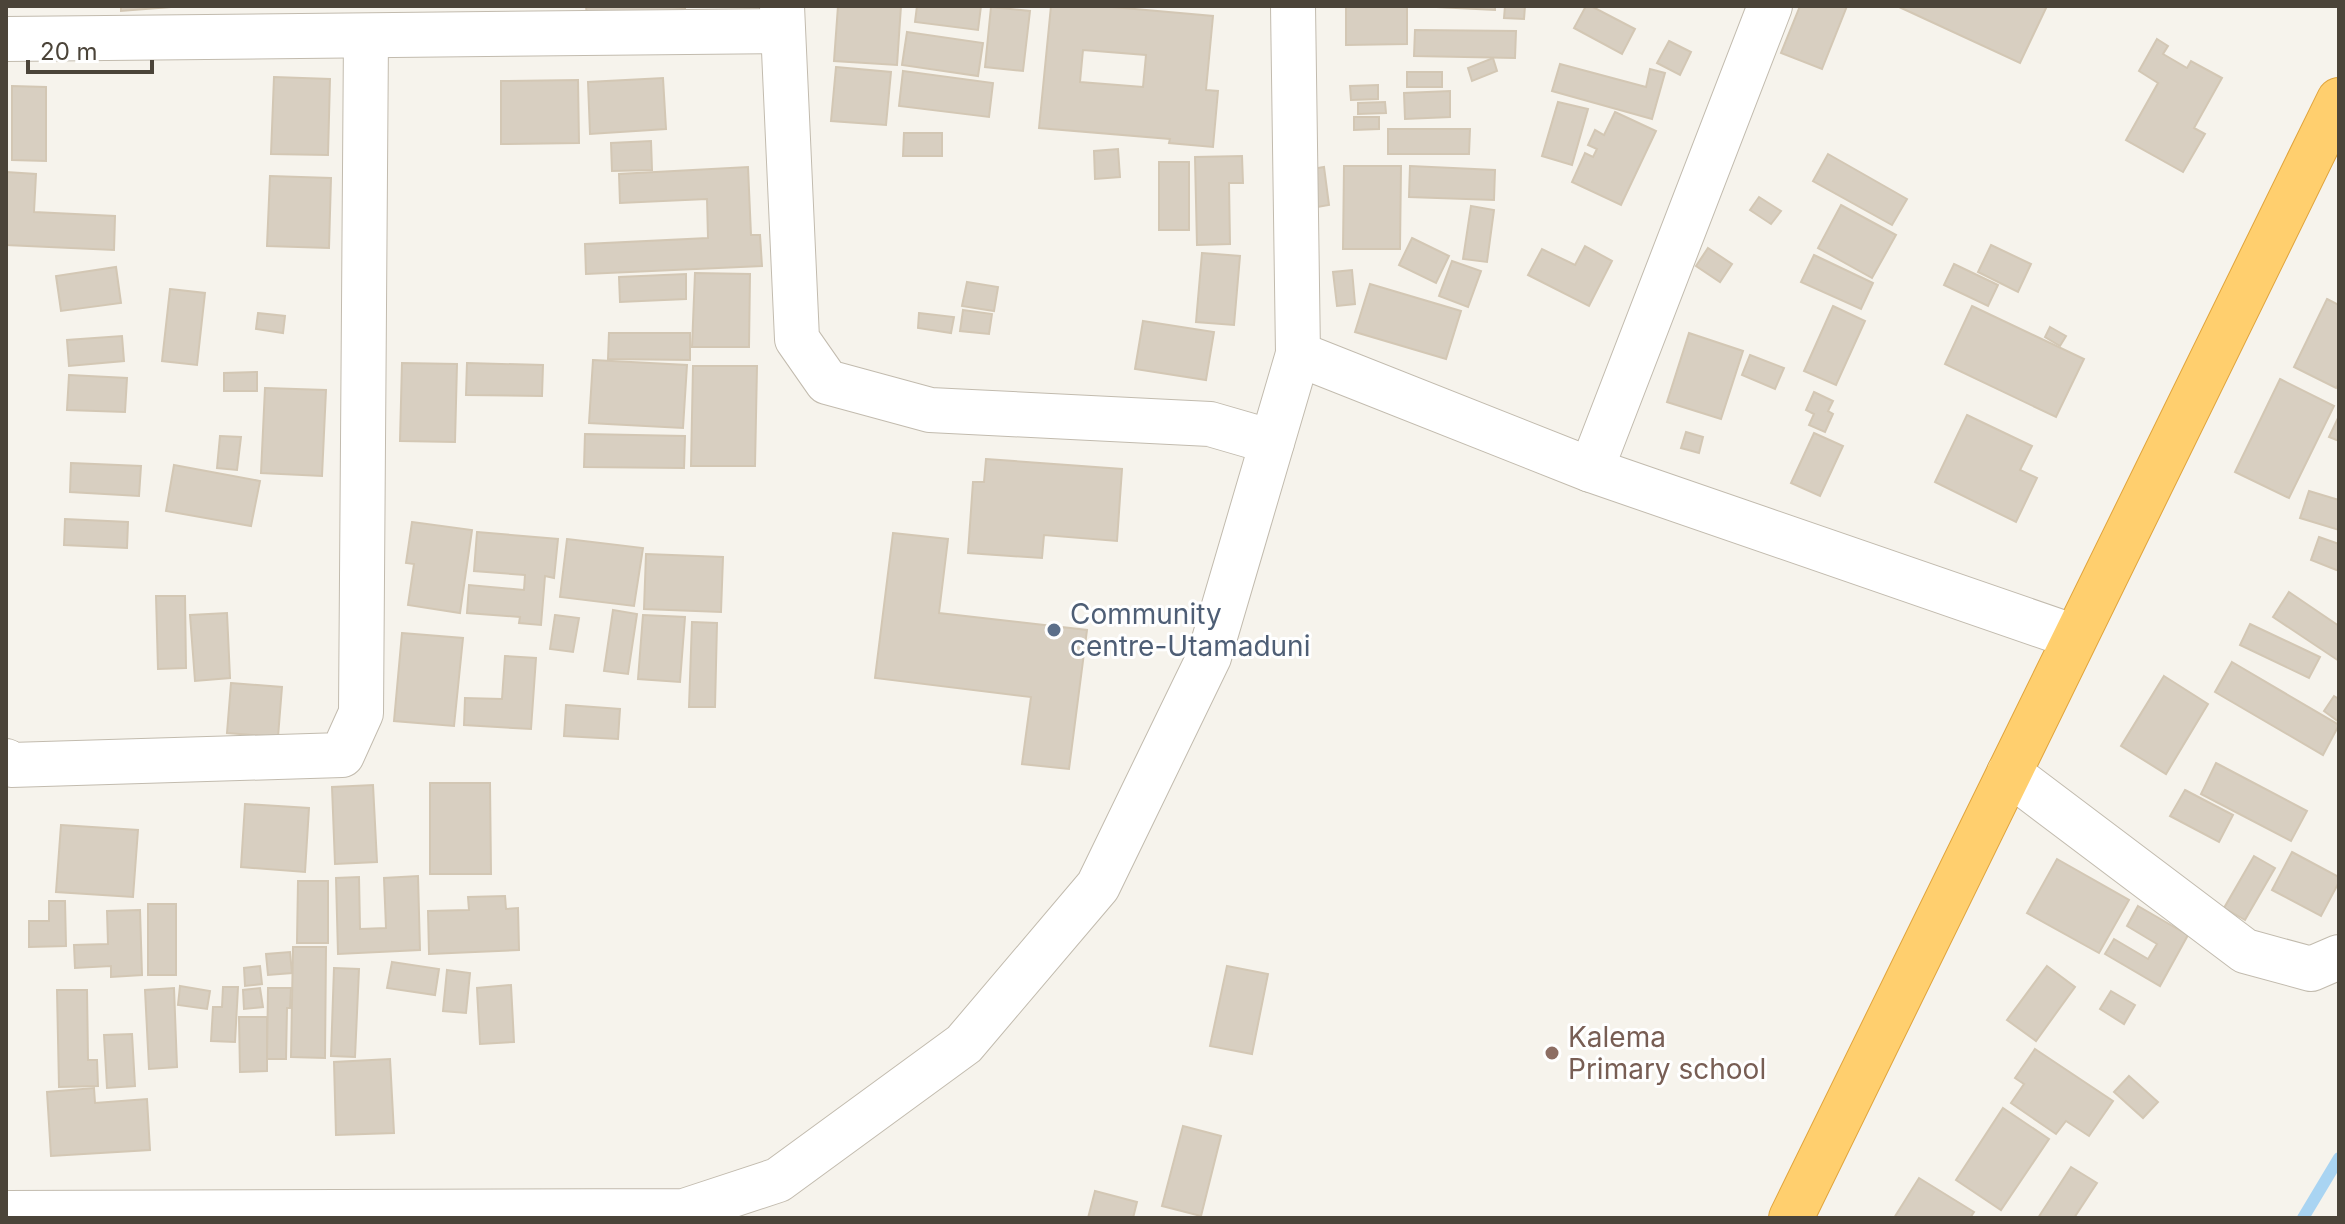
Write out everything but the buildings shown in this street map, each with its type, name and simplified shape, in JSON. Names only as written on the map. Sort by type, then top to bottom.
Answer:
[{"type":"highway","points":[[1791,1218],[2339,100]]},
{"type":"street","points":[[6,1213],[684,1211],[778,1180],[964,1044],[1098,886],[1209,657],[1298,354],[1293,6]]},
{"type":"street","points":[[1591,470],[1770,6]]},
{"type":"street","points":[[6,39],[366,36],[782,19],[797,339],[827,382],[930,410],[1210,424],[1272,442]]},
{"type":"street","points":[[6,761],[11,765],[342,755],[361,713],[366,36]]},
{"type":"street","points":[[1298,354],[1591,470],[2075,637]]},
{"type":"street","points":[[2009,773],[2245,951],[2311,969],[2339,957]]},
{"type":"waterway","points":[[2303,1218],[2339,1158]]},
{"type":"place","name":"Community centre-Utamaduni","points":[[1054,630]]},
{"type":"place","name":"Kalema Primary school","points":[[1552,1053]]}]
